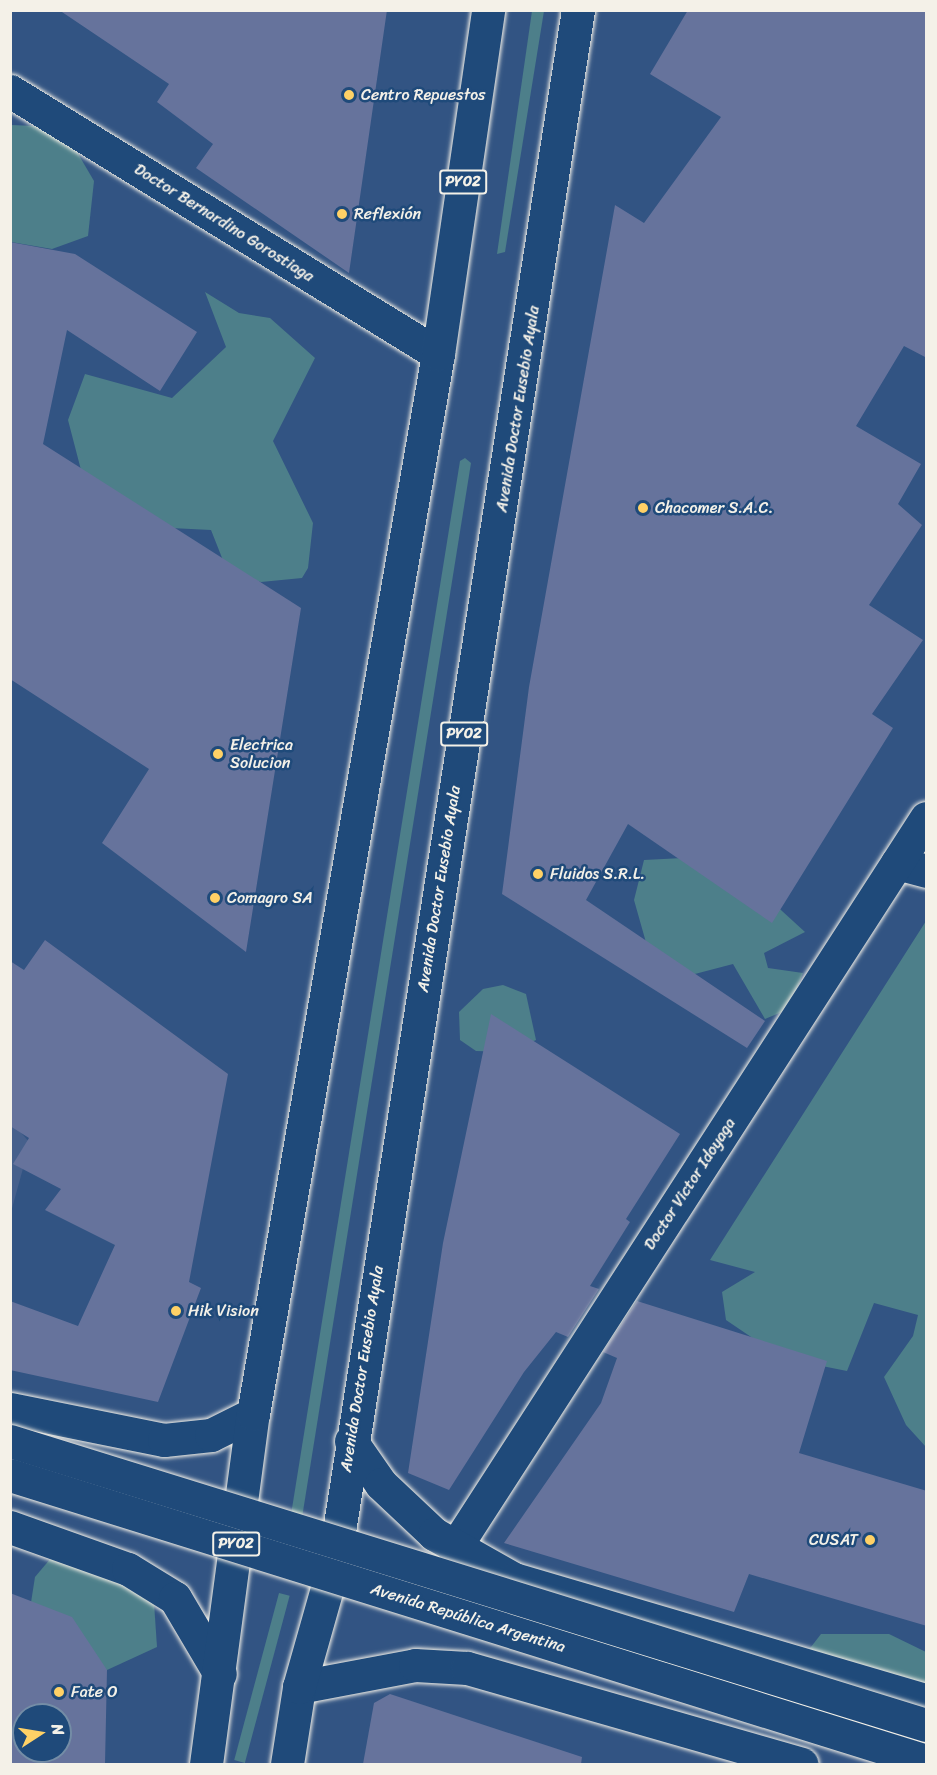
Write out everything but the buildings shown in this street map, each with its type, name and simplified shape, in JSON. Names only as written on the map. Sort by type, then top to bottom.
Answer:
[{"type":"main road","name":"PY02","points":[[206,1764],[220,1674],[252,1414],[438,354],[488,10]]},
{"type":"main road","name":"Avenida Doctor Eusebio Ayala","points":[[287,1764],[299,1687],[334,1563],[351,1441],[578,10]]},
{"type":"main road","name":"Doctor Bernardino Gorostiaga","points":[[10,91],[438,354]]},
{"type":"main road","name":"Doctor Victor Idoyaga","points":[[454,1549],[912,867],[927,818]]},
{"type":"main road","points":[[10,1409],[164,1440],[211,1436],[252,1414]]},
{"type":"main road","name":"Avenida República Argentina","points":[[10,1441],[927,1725]]},
{"type":"main road","points":[[351,1441],[399,1504],[454,1549],[514,1579],[927,1700]]},
{"type":"main road","name":"Avenida República Argentina","points":[[10,1475],[927,1761]]},
{"type":"main road","points":[[10,1527],[128,1569],[175,1598],[220,1674]]},
{"type":"main road","points":[[299,1687],[415,1665],[467,1668],[801,1764]]},
{"type":"shaded area","points":[[11,1121],[30,1143],[11,1212]]},
{"type":"green space","points":[[532,11],[544,11],[505,252],[497,254]]},
{"type":"green space","points":[[11,125],[36,126],[70,140],[94,181],[88,236],[52,249],[11,242]]},
{"type":"green space","points":[[205,292],[239,313],[270,318],[315,358],[273,441],[313,523],[308,568],[302,578],[261,582],[228,573],[211,530],[171,528],[81,470],[68,420],[85,374],[172,398],[226,347]]},
{"type":"green space","points":[[465,458],[471,463],[301,1524],[290,1521],[460,461]]},
{"type":"green space","points":[[702,857],[770,900],[805,932],[764,953],[768,968],[803,973],[789,1009],[765,1019],[733,964],[691,975],[647,946],[634,900],[644,860]]},
{"type":"green space","points":[[926,921],[926,1447],[906,1425],[884,1377],[913,1336],[918,1315],[874,1303],[847,1371],[782,1358],[726,1320],[722,1292],[755,1272],[710,1260]]},
{"type":"green space","points":[[503,985],[526,994],[536,1040],[510,1052],[476,1051],[460,1040],[459,1012],[483,989]]},
{"type":"green space","points":[[51,1558],[153,1588],[157,1647],[107,1670],[67,1658],[27,1628],[35,1577]]},
{"type":"green space","points":[[279,1593],[290,1596],[245,1763],[234,1760]]},
{"type":"green space","points":[[821,1634],[889,1634],[926,1652],[926,1707],[804,1656]]},
{"type":"place","name":"Centro Repuestos","points":[[349,95]]},
{"type":"place","name":"Reflexión","points":[[342,214]]},
{"type":"place","name":"Chacomer S.A.C.","points":[[643,508]]},
{"type":"place","name":"Electrica Solucion","points":[[218,754]]},
{"type":"place","name":"Fluidos S.R.L.","points":[[538,874]]},
{"type":"place","name":"Comagro SA","points":[[215,898]]},
{"type":"place","name":"Hik Vision","points":[[176,1311]]},
{"type":"place","name":"CUSAT","points":[[870,1540]]},
{"type":"place","name":"Fate O","points":[[59,1692]]}]
